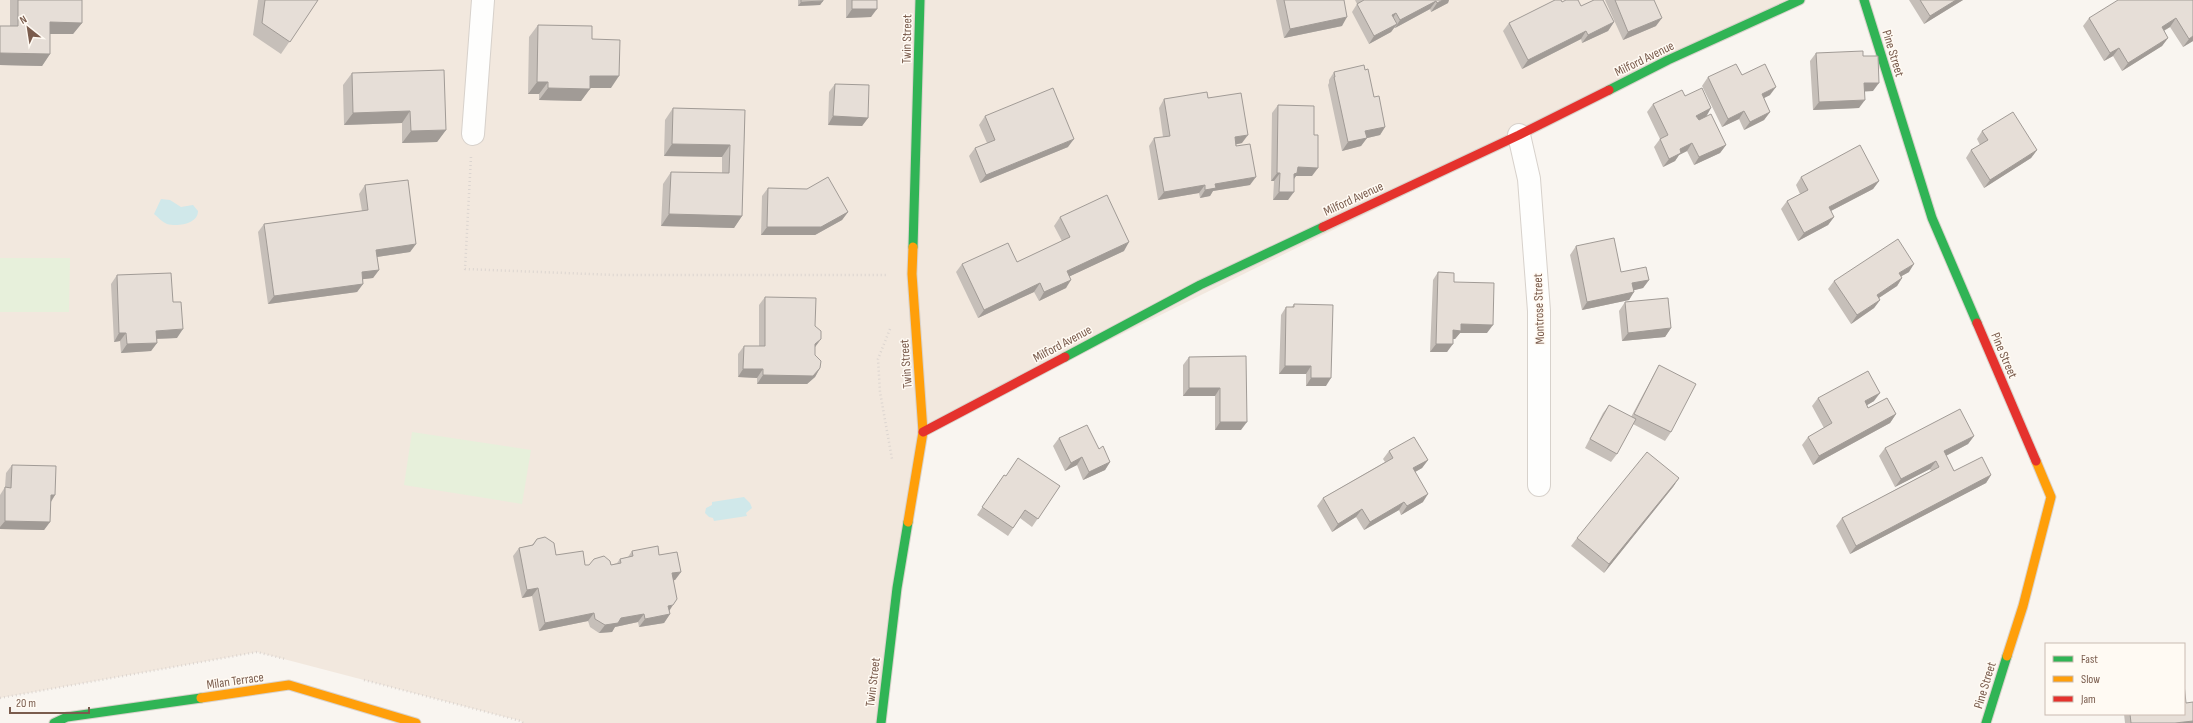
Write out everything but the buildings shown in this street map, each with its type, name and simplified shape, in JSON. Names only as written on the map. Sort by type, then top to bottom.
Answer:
[{"type":"street","points":[[473,134],[483,0]]},
{"type":"street","name":"Twin Street","points":[[880,723],[897,588],[923,432],[912,274],[920,0]]},
{"type":"street","name":"Milford Avenue","points":[[923,432],[1200,285],[1518,135],[1668,60],[1800,0]]},
{"type":"street","name":"Pine Street","points":[[1864,0],[1932,218],[2051,496],[2023,606],[1986,723]]},
{"type":"street","name":"Montrose Street","points":[[1518,135],[1529,179],[1540,311],[1539,485]]},
{"type":"street","name":"Milan Terrace","points":[[54,723],[67,717],[289,685],[416,723]]},
{"type":"path","points":[[473,134],[465,269],[615,275],[912,274]]},
{"type":"path","points":[[891,327],[878,359],[880,392],[893,466]]},
{"type":"shaded area","points":[[0,0],[1800,0],[923,432],[881,723],[523,723],[521,721],[257,652],[0,698]]},
{"type":"green space","points":[[0,258],[70,258],[69,312],[0,312]]},
{"type":"green space","points":[[412,432],[531,450],[522,504],[404,485]]},
{"type":"water","points":[[161,199],[170,200],[181,207],[193,205],[198,211],[195,219],[182,225],[167,224],[154,214]]},
{"type":"water","points":[[744,497],[750,503],[752,508],[746,513],[747,516],[714,521],[713,518],[709,517],[705,513],[706,508],[712,505],[712,502]]},
{"type":"traffic: fast","points":[[913,247],[920,0]]},
{"type":"traffic: fast","points":[[1609,90],[1668,60],[1800,0]]},
{"type":"traffic: fast","points":[[1864,0],[1932,218],[1977,323]]},
{"type":"traffic: fast","points":[[1065,357],[1200,285],[1323,227]]},
{"type":"traffic: fast","points":[[881,723],[897,588],[908,522]]},
{"type":"traffic: fast","points":[[1986,723],[2007,656]]},
{"type":"traffic: fast","points":[[54,723],[67,717],[201,698]]},
{"type":"traffic: slow","points":[[908,522],[923,432],[912,274],[913,247]]},
{"type":"traffic: slow","points":[[2007,656],[2023,606],[2051,497],[2036,461]]},
{"type":"traffic: slow","points":[[201,698],[289,685],[416,723]]},
{"type":"traffic: jam","points":[[1323,227],[1519,135],[1609,90]]},
{"type":"traffic: jam","points":[[1977,323],[2036,461]]},
{"type":"traffic: jam","points":[[923,432],[1065,357]]}]
